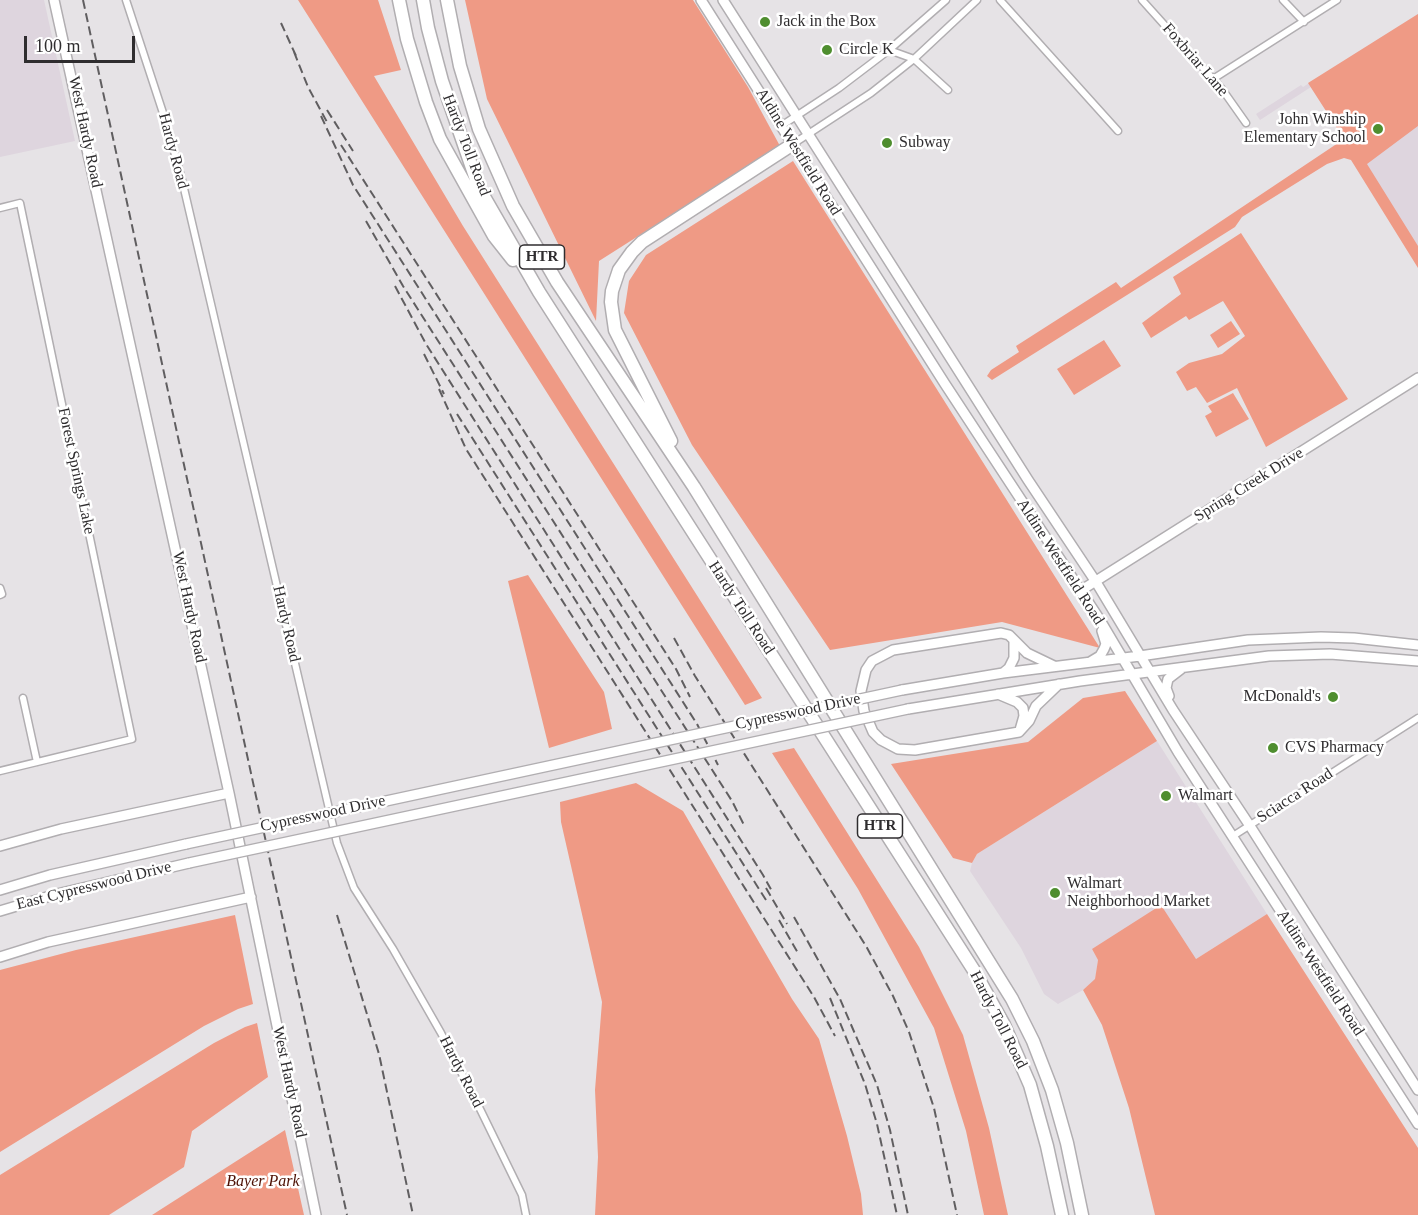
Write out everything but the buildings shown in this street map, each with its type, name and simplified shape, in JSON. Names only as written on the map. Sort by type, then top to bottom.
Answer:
[{"type":"highway","points":[[399,0],[407,39],[440,140],[494,236],[539,292]]},
{"type":"highway","name":"Hardy Toll Road","points":[[423,0],[442,81],[479,189],[539,292],[973,969],[1004,1025],[1026,1077],[1047,1146],[1062,1215]]},
{"type":"highway","name":"Hardy Toll Road","points":[[447,0],[460,66],[479,129],[513,206],[557,282],[694,487],[1034,1041],[1052,1090],[1067,1143],[1082,1215]]},
{"type":"highway","points":[[694,487],[615,330],[611,302],[615,280],[625,261],[642,242],[793,144]]},
{"type":"main road","name":"West Hardy Road","points":[[54,0],[229,793],[316,1215]]},
{"type":"main road","name":"Aldine Westfield Road","points":[[701,0],[1012,489],[1100,620],[1178,752],[1418,1124]]},
{"type":"main road","name":"Aldine Westfield Road","points":[[723,0],[1028,480],[1096,582],[1173,710],[1250,826],[1418,1090]]},
{"type":"main road","points":[[879,280],[896,270]]},
{"type":"main road","points":[[945,384],[962,374]]},
{"type":"main road","name":"Spring Creek Drive","points":[[1080,591],[1418,378]]},
{"type":"main road","points":[[1012,489],[1028,480]]},
{"type":"main road","points":[[1089,662],[1100,656],[1106,644],[1100,620]]},
{"type":"main road","points":[[1054,666],[1028,653],[1009,635],[1001,633],[893,650],[872,661],[866,670],[861,691],[864,711],[873,732],[881,741],[898,749],[915,750],[1020,732],[1029,721],[1036,706],[1059,684]]},
{"type":"main road","points":[[1318,637],[1318,654]]},
{"type":"main road","name":"Cypresswood Drive","points":[[186,844],[902,690],[1003,673],[1248,640],[1354,638],[1418,645]]},
{"type":"main road","points":[[1003,673],[1009,668],[1014,658],[1014,641]]},
{"type":"main road","name":"Cypresswood Drive","points":[[189,863],[908,709],[998,694],[1269,656],[1318,654],[1418,661]]},
{"type":"main road","points":[[1173,710],[1166,688],[1168,679],[1184,667]]},
{"type":"main road","points":[[998,694],[1017,702],[1023,708],[1024,716],[1020,732]]},
{"type":"main road","points":[[0,846],[61,829],[229,793]]},
{"type":"main road","name":"East Cypresswood Drive","points":[[0,889],[50,875],[186,844]]},
{"type":"main road","name":"East Cypresswood Drive","points":[[0,911],[57,894],[189,863]]},
{"type":"main road","points":[[0,917],[57,894]]},
{"type":"main road","points":[[1,957],[48,942],[251,897]]},
{"type":"main road","points":[[1313,963],[1330,952]]},
{"type":"street","name":"Hardy Road","points":[[126,0],[165,119],[182,180],[337,843],[354,888],[429,1012],[481,1111],[522,1195],[526,1215]]},
{"type":"street","points":[[781,126],[839,88],[889,50],[946,0]]},
{"type":"street","points":[[793,144],[871,93],[914,59],[977,0]]},
{"type":"street","points":[[1000,0],[1119,131]]},
{"type":"street","name":"Foxbriar Lane","points":[[1142,0],[1213,79],[1246,123]]},
{"type":"street","points":[[1283,0],[1304,22]]},
{"type":"street","points":[[1213,79],[1338,0]]},
{"type":"street","points":[[889,50],[914,59],[948,90]]},
{"type":"street","name":"Forest Springs Lake","points":[[0,208],[20,203],[132,739],[37,762]]},
{"type":"street","points":[[0,771],[37,762],[23,698]]},
{"type":"street","name":"Sciacca Road","points":[[1233,836],[1418,718]]},
{"type":"shaded area","points":[[0,0],[44,0],[75,141],[0,157]]},
{"type":"shaded area","name":"John Winship Elementary School","points":[[1418,14],[1418,252],[1311,87],[1260,120],[1256,114]]},
{"type":"shaded area","points":[[1157,741],[1267,914],[1196,959],[1092,949],[1098,960],[1095,980],[1083,990],[1058,1004],[1044,994],[1021,948],[970,871],[972,863],[977,854]]},
{"type":"green space","points":[[298,0],[378,0],[401,70],[374,76],[463,226],[762,698],[745,705]]},
{"type":"green space","points":[[465,0],[693,0],[748,87],[780,146],[599,261],[596,321],[487,99]]},
{"type":"green space","name":"John Winship Elementary School","points":[[1418,14],[1418,126],[1367,164],[1418,246],[1418,268],[1351,160],[1344,158],[1327,164],[1242,217],[1235,227],[992,380],[987,376],[991,370],[1019,352],[1016,346],[1116,282],[1121,288],[1344,139],[1308,83]]},
{"type":"green space","points":[[793,161],[1100,648],[1002,622],[830,650],[692,445],[624,313],[629,281],[646,255]]},
{"type":"green space","points":[[1241,233],[1348,399],[1266,447],[1237,388],[1207,403],[1196,387],[1187,391],[1176,372],[1189,363],[1222,354],[1245,336],[1223,301],[1189,320],[1186,316],[1151,338],[1142,323],[1181,294],[1173,277]]},
{"type":"green space","points":[[1231,321],[1240,334],[1218,348],[1210,335]]},
{"type":"green space","points":[[1104,340],[1121,366],[1074,395],[1057,369]]},
{"type":"green space","points":[[1233,393],[1249,419],[1216,437],[1205,416],[1212,412],[1208,406]]},
{"type":"green space","points":[[528,575],[604,692],[612,729],[549,748],[508,581]]},
{"type":"green space","points":[[1125,691],[1157,741],[977,854],[972,863],[953,858],[891,764],[1028,742],[1083,698]]},
{"type":"green space","points":[[794,748],[919,947],[963,1035],[989,1128],[1008,1215],[984,1215],[966,1131],[934,1028],[858,889],[772,753]]},
{"type":"green space","points":[[636,783],[683,811],[792,999],[819,1039],[847,1136],[861,1194],[863,1215],[595,1215],[598,1157],[595,1090],[602,1002],[561,822],[560,802]]},
{"type":"green space","points":[[1161,905],[1196,959],[1267,914],[1418,1148],[1418,1215],[1155,1215],[1129,1108],[1102,1025],[1083,990],[1095,979],[1098,960],[1092,949]]},
{"type":"green space","points":[[235,915],[253,1004],[204,1026],[0,1152],[0,970],[76,950]]},
{"type":"green space","points":[[257,1023],[268,1077],[192,1131],[184,1167],[109,1215],[0,1215],[0,1175],[214,1043]]},
{"type":"green space","name":"Bayer Park","points":[[285,1130],[304,1215],[152,1215]]},
{"type":"railway","points":[[83,0],[347,1215]]},
{"type":"railway","points":[[281,23],[297,58]]},
{"type":"railway","points":[[294,52],[308,87],[327,122]]},
{"type":"railway","points":[[327,110],[353,151]]},
{"type":"railway","points":[[321,116],[353,185],[697,724],[718,765]]},
{"type":"railway","points":[[341,145],[676,669],[690,697]]},
{"type":"railway","points":[[366,221],[403,286],[732,801],[745,827]]},
{"type":"railway","points":[[395,286],[426,344],[773,893]]},
{"type":"railway","points":[[424,354],[444,394]]},
{"type":"railway","points":[[439,389],[466,449],[814,997],[835,1036]]},
{"type":"railway","points":[[457,414],[766,900]]},
{"type":"railway","points":[[674,638],[695,676],[866,946],[893,996],[909,1032],[934,1108],[957,1215]]},
{"type":"railway","points":[[766,888],[787,924]]},
{"type":"railway","points":[[337,915],[379,1054],[413,1215]]},
{"type":"railway","points":[[794,917],[840,999],[877,1085],[890,1130],[908,1215]]},
{"type":"railway","points":[[779,920],[798,953]]},
{"type":"railway","points":[[830,998],[865,1084],[877,1124],[897,1215]]},
{"type":"place","name":"Jack in the Box","points":[[765,22]]},
{"type":"place","name":"Circle K","points":[[827,50]]},
{"type":"place","name":"John Winship Elementary School","points":[[1378,129]]},
{"type":"place","name":"Subway","points":[[887,143]]},
{"type":"place","name":"McDonald's","points":[[1333,697]]},
{"type":"place","name":"CVS Pharmacy","points":[[1273,748]]},
{"type":"place","name":"Walmart","points":[[1166,796]]},
{"type":"place","name":"Walmart Neighborhood Market","points":[[1055,893]]}]
